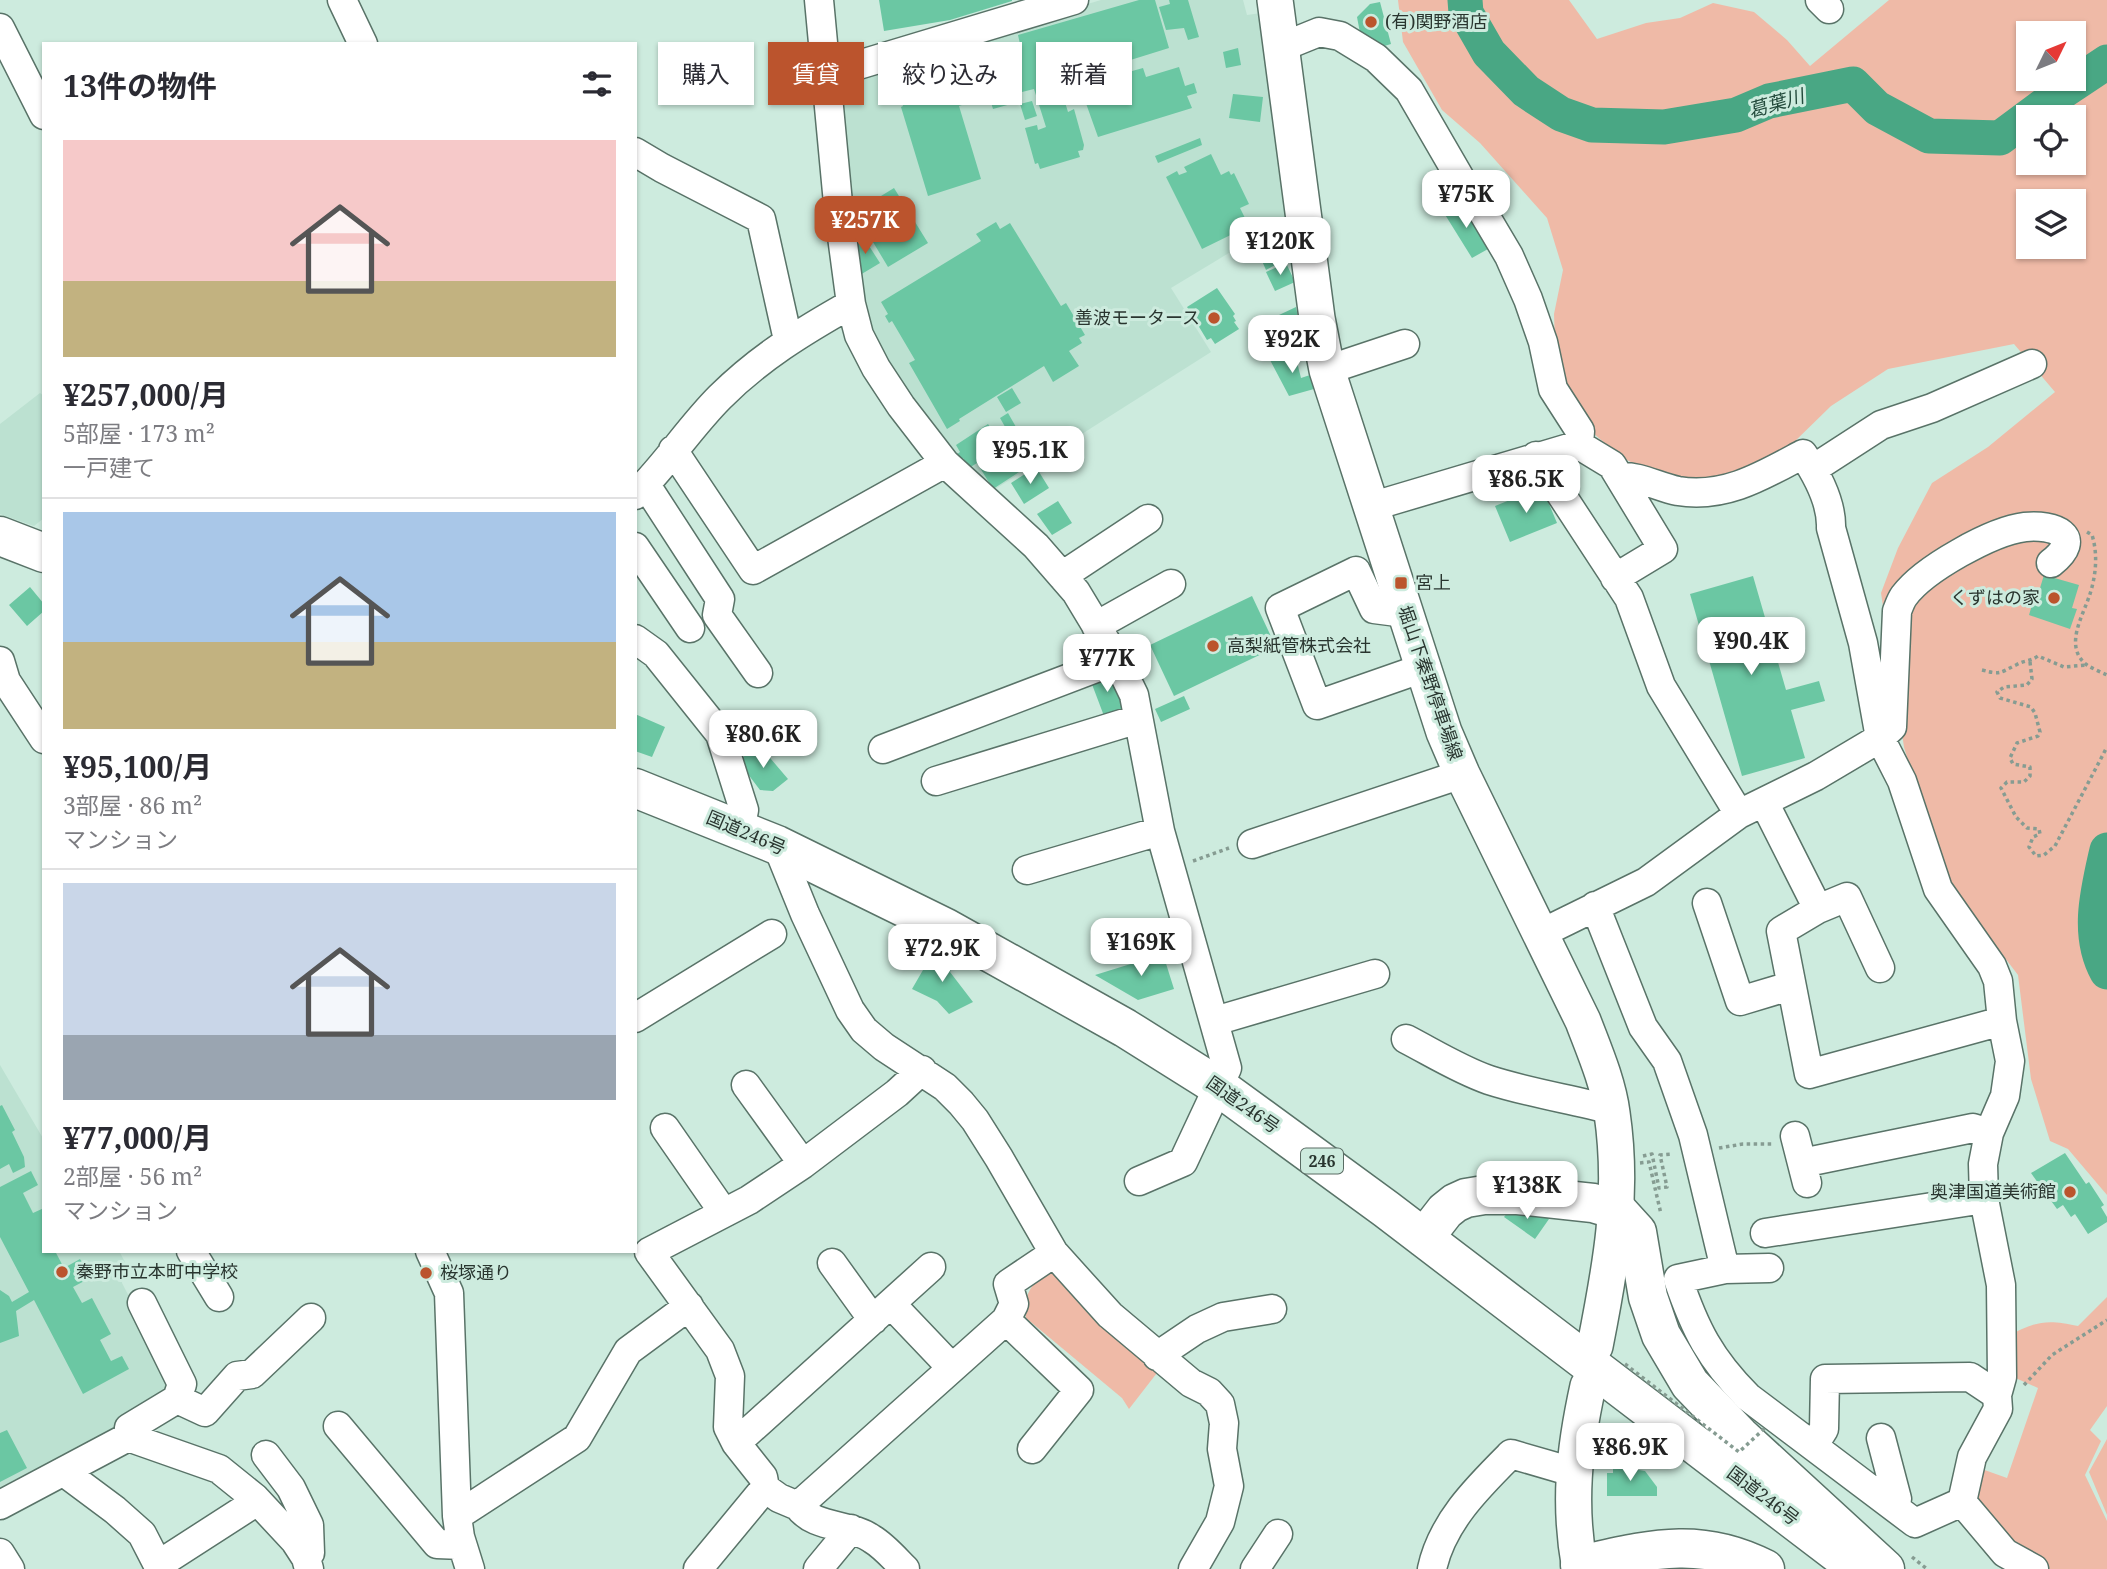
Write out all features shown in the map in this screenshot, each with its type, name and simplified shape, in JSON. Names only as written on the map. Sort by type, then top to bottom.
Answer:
[{"type":"highway","name":"国道246号","points":[[637,789],[777,845],[946,928],[1014,964],[1219,1087],[1424,1237],[1858,1569]]},
{"type":"highway","points":[[1424,1237],[1455,1203],[1484,1195],[1518,1195],[1593,1203],[1618,1210],[1637,1232],[1648,1297],[1661,1335],[1690,1384],[1740,1436],[1885,1569]]},
{"type":"highway","points":[[1580,1567],[1655,1551],[1692,1547],[1733,1555],[1765,1569]]},
{"type":"main road","name":"堀山下秦野停車場線","points":[[1280,3],[1282,47],[1317,318],[1327,370],[1444,732],[1583,1021],[1612,1110],[1618,1210],[1595,1346]]},
{"type":"main road","points":[[1580,1567],[1573,1529],[1573,1472],[1577,1434],[1588,1386]]},
{"type":"street","points":[[342,0],[362,42]]},
{"type":"street","points":[[819,0],[822,42]]},
{"type":"street","points":[[864,63],[1074,0]]},
{"type":"street","points":[[0,28],[42,111]]},
{"type":"street","points":[[1282,47],[1319,32],[1340,36],[1376,58],[1409,90],[1471,197],[1477,202],[1509,256],[1539,331],[1553,389],[1580,431],[1579,445]]},
{"type":"street","points":[[828,105],[851,304],[859,335],[876,368],[901,406],[945,463],[1036,546],[1076,592],[1117,660],[1134,695],[1160,831],[1227,1068],[1183,1162],[1139,1181]]},
{"type":"street","points":[[637,153],[761,219],[789,340]]},
{"type":"street","points":[[758,673],[718,615],[720,599],[640,490],[719,398],[754,365],[789,340],[851,304]]},
{"type":"street","points":[[1327,370],[1405,344]]},
{"type":"street","points":[[1813,470],[1881,425],[1932,408],[2032,364]]},
{"type":"street","points":[[1370,508],[1579,445],[1612,465],[1663,549],[1615,578]]},
{"type":"street","points":[[673,450],[753,569],[945,463]]},
{"type":"street","points":[[1620,477],[1633,477],[1659,487],[1690,493],[1721,491],[1750,482],[1803,454],[1832,514],[1831,528],[1863,643],[1880,738],[1902,781],[1938,889],[1992,966],[1998,981],[2010,1061],[2005,1096],[1989,1133],[1983,1164],[1984,1199],[2001,1285],[2002,1377],[1997,1395],[1998,1409],[1972,1457],[1962,1502]]},
{"type":"street","points":[[1536,456],[1629,598],[1661,686],[1751,808],[1818,909]]},
{"type":"street","points":[[1062,576],[1147,519]]},
{"type":"street","points":[[1540,934],[1646,882],[1751,808],[1816,776],[1880,738],[1892,727],[1897,611],[1903,597],[1918,582],[1959,553],[2023,527],[2056,528],[2064,536],[2066,545],[2062,554],[2051,563]]},
{"type":"street","points":[[637,550],[690,628]]},
{"type":"street","points":[[1405,612],[1374,609],[1356,571],[1280,608],[1317,705],[1423,667]]},
{"type":"street","points":[[1096,626],[1171,584]]},
{"type":"street","points":[[718,615],[646,647],[720,734],[744,810],[740,829]]},
{"type":"street","points":[[883,749],[1117,660]]},
{"type":"street","points":[[0,661],[6,681],[42,736]]},
{"type":"street","points":[[936,781],[1138,719]]},
{"type":"street","points":[[1245,844],[1462,774]]},
{"type":"street","points":[[1027,870],[1160,831]]},
{"type":"street","points":[[777,845],[805,914],[850,1010],[864,1030],[884,1047],[945,1087],[975,1120],[1054,1254],[1110,1315],[1191,1383],[1209,1392],[1220,1404],[1224,1423],[1222,1449],[1229,1486],[1220,1522],[1193,1569]]},
{"type":"street","points":[[1880,968],[1847,897],[1818,909],[1781,931],[1809,1074],[2002,1020]]},
{"type":"street","points":[[1707,904],[1740,1001],[1790,986]]},
{"type":"street","points":[[1595,906],[1643,1027],[1667,1061],[1696,1152],[1725,1269]]},
{"type":"street","points":[[637,1016],[772,934]]},
{"type":"street","points":[[1215,1021],[1375,974]]},
{"type":"street","points":[[1406,1039],[1486,1079],[1520,1090],[1612,1110]]},
{"type":"street","points":[[905,1569],[873,1539],[851,1529],[814,1519],[803,1513],[798,1506],[765,1488],[763,1477],[736,1443],[728,1427],[730,1376],[720,1350],[649,1252],[749,1200],[803,1164],[897,1093],[922,1070]]},
{"type":"street","points":[[746,1085],[803,1164]]},
{"type":"street","points":[[665,1128],[724,1213]]},
{"type":"street","points":[[1795,1136],[1804,1173],[1973,1128],[1989,1133]]},
{"type":"street","points":[[1765,1233],[1984,1199]]},
{"type":"street","points":[[192,1253],[219,1297]]},
{"type":"street","points":[[798,1506],[1006,1320],[1014,1304],[1008,1284],[1054,1254]]},
{"type":"street","points":[[439,1256],[449,1293],[457,1516],[466,1557]]},
{"type":"street","points":[[832,1263],[882,1312],[951,1367]]},
{"type":"street","points":[[736,1443],[931,1267]]},
{"type":"street","points":[[1769,1268],[1725,1269],[1678,1279],[1708,1351],[1729,1378],[1748,1397],[1915,1522],[1962,1502]]},
{"type":"street","points":[[128,1437],[130,1428],[177,1399],[182,1384],[142,1303]]},
{"type":"street","points":[[457,1516],[577,1438],[628,1351],[689,1306]]},
{"type":"street","points":[[1157,1356],[1197,1329],[1223,1317],[1272,1309]]},
{"type":"street","points":[[177,1399],[205,1412],[237,1377],[252,1374],[311,1318]]},
{"type":"street","points":[[1006,1320],[1079,1390],[1031,1449]]},
{"type":"street","points":[[1814,1445],[1824,1429],[1825,1379],[1970,1377],[1997,1395]]},
{"type":"street","points":[[338,1426],[437,1544],[466,1557]]},
{"type":"street","points":[[0,1506],[128,1437],[219,1469],[255,1498],[295,1541],[307,1564]]},
{"type":"street","points":[[1881,1438],[1897,1499],[1894,1505]]},
{"type":"street","points":[[1432,1569],[1436,1550],[1469,1496],[1511,1454],[1573,1472]]},
{"type":"street","points":[[266,1455],[291,1488],[309,1525],[310,1553],[307,1564]]},
{"type":"street","points":[[64,1472],[142,1534],[159,1567],[248,1507],[255,1498]]},
{"type":"street","points":[[1864,1483],[1870,1478],[1889,1472]]},
{"type":"street","points":[[698,1569],[765,1488]]},
{"type":"street","points":[[1962,1502],[2005,1553],[2034,1569]]},
{"type":"street","points":[[818,1569],[851,1529]]},
{"type":"street","points":[[1255,1569],[1278,1534]]},
{"type":"street","points":[[0,1553],[10,1569]]},
{"type":"path","points":[[2064,536],[2078,530],[2086,531],[2092,535],[2097,550],[2090,592],[2075,640],[2078,655],[2086,665],[2107,675]]},
{"type":"path","points":[[1982,670],[1997,674],[2007,671],[2017,663],[2030,662],[2038,656],[2064,667],[2086,665]]},
{"type":"path","points":[[2030,662],[2032,679],[2026,685],[2004,687],[1997,692],[2000,698],[2031,707],[2040,732],[2038,736],[2017,743],[2010,758],[2013,764],[2030,768],[2031,776],[2024,782],[2007,782],[2001,788],[2016,817],[2026,828],[2039,828],[2040,834],[2033,837],[2029,847],[2036,856],[2044,855],[2055,846],[2107,747]]},
{"type":"path","points":[[1171,868],[1245,844]]},
{"type":"path","points":[[1696,1152],[1743,1144],[1773,1144],[1795,1136]]},
{"type":"path","points":[[1638,1157],[1652,1154],[1659,1188],[1667,1187],[1660,1155]]},
{"type":"path","points":[[1997,1395],[2011,1399],[2052,1356],[2107,1320]]},
{"type":"path","points":[[1625,1364],[1739,1452],[1765,1428]]},
{"type":"shaded area","points":[[1101,0],[1243,0],[1247,15],[1261,13],[1292,223],[1267,230],[1171,288],[1211,352],[989,493],[937,443],[862,318],[841,105],[864,105],[864,70],[878,66],[878,105],[1022,105],[1022,42],[959,42]]},
{"type":"shaded area","points":[[1398,0],[1569,0],[1597,39],[1646,23],[1680,18],[1713,3],[1754,12],[1787,40],[1810,66],[1889,0],[2107,0],[2107,1195],[2068,1149],[2050,1141],[2031,1079],[2018,975],[1942,876],[1904,747],[1881,593],[1898,548],[1932,483],[1988,447],[2055,392],[2014,344],[1888,369],[1831,406],[1788,448],[1716,480],[1664,479],[1621,457],[1586,427],[1556,369],[1554,314],[1563,270],[1547,218],[1480,143],[1442,110],[1403,42]]},
{"type":"shaded area","points":[[40,393],[42,394],[42,520],[34,526],[0,514],[0,424]]},
{"type":"shaded area","name":"秦野市立本町中学校","points":[[0,1065],[42,1137],[42,1253],[120,1253],[125,1262],[122,1283],[175,1385],[134,1419],[103,1434],[0,1495]]},
{"type":"shaded area","points":[[1052,1268],[1160,1369],[1129,1409],[1122,1398],[1026,1318],[1026,1302],[1031,1288]]},
{"type":"shaded area","points":[[2107,1297],[2107,1406],[2090,1430],[2101,1441],[2085,1475],[2107,1521],[2107,1569],[2050,1569],[2008,1543],[1967,1504],[1979,1468],[2007,1478],[2038,1388],[2011,1376],[2008,1336],[2042,1323],[2058,1322],[2078,1326]]},
{"type":"shaded area","points":[[2107,1439],[2107,1515],[2089,1472]]},
{"type":"building","points":[[879,0],[1012,1],[950,20],[884,31]]},
{"type":"building","points":[[1139,0],[1155,0],[1169,48],[1132,60],[1132,42],[1036,42],[1036,95],[1034,89],[1022,92],[1022,42],[1020,42],[1018,35]]},
{"type":"building","points":[[1169,0],[1188,0],[1199,37],[1188,40],[1184,28],[1166,30],[1159,7],[1170,4]]},
{"type":"building","name":"(有)関野酒店","points":[[1380,2],[1391,44],[1381,47],[1361,38],[1357,17],[1370,4]]},
{"type":"building","points":[[1238,48],[1241,65],[1226,68],[1223,52]]},
{"type":"building","points":[[1179,67],[1185,86],[1194,83],[1197,93],[1187,96],[1192,108],[1098,137],[1087,105],[1132,105],[1132,71],[1143,68],[1146,77]]},
{"type":"building","points":[[1233,94],[1263,97],[1260,122],[1229,118]]},
{"type":"building","points":[[1032,101],[1037,116],[1025,120],[1022,104]]},
{"type":"building","points":[[962,105],[959,106],[981,179],[928,196],[901,107]]},
{"type":"building","points":[[992,105],[1007,105],[993,109]]},
{"type":"building","points":[[1039,105],[1066,105],[1068,112],[1074,109],[1084,145],[1083,150],[1078,151],[1080,157],[1040,169],[1038,163],[1035,164],[1025,128],[1037,125],[1038,130],[1046,127]]},
{"type":"building","points":[[1200,138],[1202,145],[1158,163],[1155,156]]},
{"type":"building","points":[[1211,154],[1221,175],[1229,171],[1231,175],[1234,173],[1249,204],[1240,208],[1249,226],[1202,249],[1166,177],[1177,171],[1179,175],[1187,172],[1184,167]]},
{"type":"building","points":[[894,188],[928,243],[888,267],[855,212]]},
{"type":"building","points":[[1461,203],[1488,249],[1472,258],[1444,213]]},
{"type":"building","points":[[996,222],[1000,229],[1010,223],[1061,306],[1066,303],[1085,335],[1079,338],[1082,343],[1069,351],[1079,366],[1053,382],[1044,366],[947,429],[909,363],[915,360],[892,321],[889,323],[885,316],[888,314],[881,302],[981,241],[976,234]]},
{"type":"building","points":[[864,238],[880,263],[860,275],[854,243]]},
{"type":"building","points":[[1283,243],[1290,257],[1266,270],[1258,252]]},
{"type":"building","points":[[1286,263],[1295,282],[1275,291],[1266,272]]},
{"type":"building","name":"善波モータース","points":[[1217,288],[1235,314],[1234,322],[1239,329],[1215,344],[1211,338],[1207,340],[1187,307]]},
{"type":"building","points":[[1296,307],[1300,327],[1284,333],[1290,353],[1269,358],[1258,325]]},
{"type":"building","points":[[1295,354],[1301,378],[1310,375],[1314,389],[1289,396],[1270,360]]},
{"type":"building","points":[[1012,388],[1021,403],[1006,412],[997,397]]},
{"type":"building","points":[[1008,413],[1016,427],[1008,432],[1000,418]]},
{"type":"building","points":[[988,424],[1019,472],[993,489],[977,463],[969,468],[963,458],[960,461],[956,455],[960,452],[956,445]]},
{"type":"building","points":[[1036,467],[1049,488],[1024,504],[1011,483]]},
{"type":"building","points":[[1542,487],[1557,523],[1510,542],[1495,506]]},
{"type":"building","points":[[1058,501],[1072,523],[1052,535],[1037,514]]},
{"type":"building","name":"くずはの家","points":[[2044,575],[2079,585],[2072,608],[2077,609],[2070,629],[2029,615]]},
{"type":"building","points":[[1753,576],[1786,690],[1819,681],[1825,701],[1791,710],[1805,758],[1742,776],[1690,594]]},
{"type":"building","points":[[30,587],[42,602],[42,613],[27,626],[9,605]]},
{"type":"building","name":"高梨紙管株式会社","points":[[1252,596],[1276,647],[1174,696],[1150,645]]},
{"type":"building","points":[[1110,671],[1125,708],[1104,716],[1090,679]]},
{"type":"building","points":[[1184,696],[1190,709],[1161,722],[1155,709]]},
{"type":"building","points":[[637,715],[665,727],[652,757],[637,752]]},
{"type":"building","points":[[759,745],[788,779],[773,791],[760,790],[738,761]]},
{"type":"building","points":[[934,951],[954,963],[950,972],[973,1002],[949,1014],[937,1001],[912,989]]},
{"type":"building","points":[[1163,954],[1174,989],[1138,1000],[1095,975]]},
{"type":"building","points":[[2,1105],[15,1130],[12,1132],[24,1157],[25,1167],[13,1173],[9,1164],[0,1169]]},
{"type":"building","name":"奥津国道美術館","points":[[2065,1153],[2104,1205],[2101,1207],[2107,1222],[2088,1234],[2075,1214],[2071,1217],[2063,1205],[2057,1209],[2031,1173]]},
{"type":"building","points":[[31,1171],[38,1185],[23,1193],[33,1213],[42,1209],[42,1253],[56,1253],[64,1268],[80,1259],[90,1278],[73,1287],[82,1303],[92,1298],[111,1334],[100,1340],[111,1361],[122,1356],[129,1369],[83,1394],[34,1300],[16,1311],[19,1336],[0,1343],[0,1290],[9,1296],[12,1302],[29,1292],[0,1237],[0,1187]]},
{"type":"building","points":[[1512,1207],[1526,1209],[1537,1216],[1539,1212],[1549,1219],[1535,1239],[1504,1217]]},
{"type":"building","points":[[7,1430],[27,1468],[0,1482],[0,1433]]},
{"type":"building","points":[[1613,1466],[1645,1471],[1657,1487],[1657,1496],[1607,1496],[1607,1473],[1613,1473]]},
{"type":"waterway","name":"葛葉川","points":[[1465,0],[1466,13],[1489,53],[1526,91],[1561,114],[1592,125],[1664,127],[1736,115],[1769,101],[1853,84],[1877,108],[1929,136],[2000,138],[2107,62]]},
{"type":"waterway","name":"葛葉川","points":[[2107,850],[2095,927],[2097,943],[2107,972]]},
{"type":"place","name":"(有)関野酒店","points":[[1371,22]]},
{"type":"place","name":"善波モータース","points":[[1214,318]]},
{"type":"place","name":"宮上","points":[[1401,583]]},
{"type":"place","name":"くずはの家","points":[[2054,598]]},
{"type":"place","name":"高梨紙管株式会社","points":[[1213,646]]},
{"type":"place","name":"奥津国道美術館","points":[[2070,1192]]},
{"type":"place","name":"秦野市立本町中学校","points":[[62,1272]]},
{"type":"place","name":"桜塚通り","points":[[426,1273]]}]
